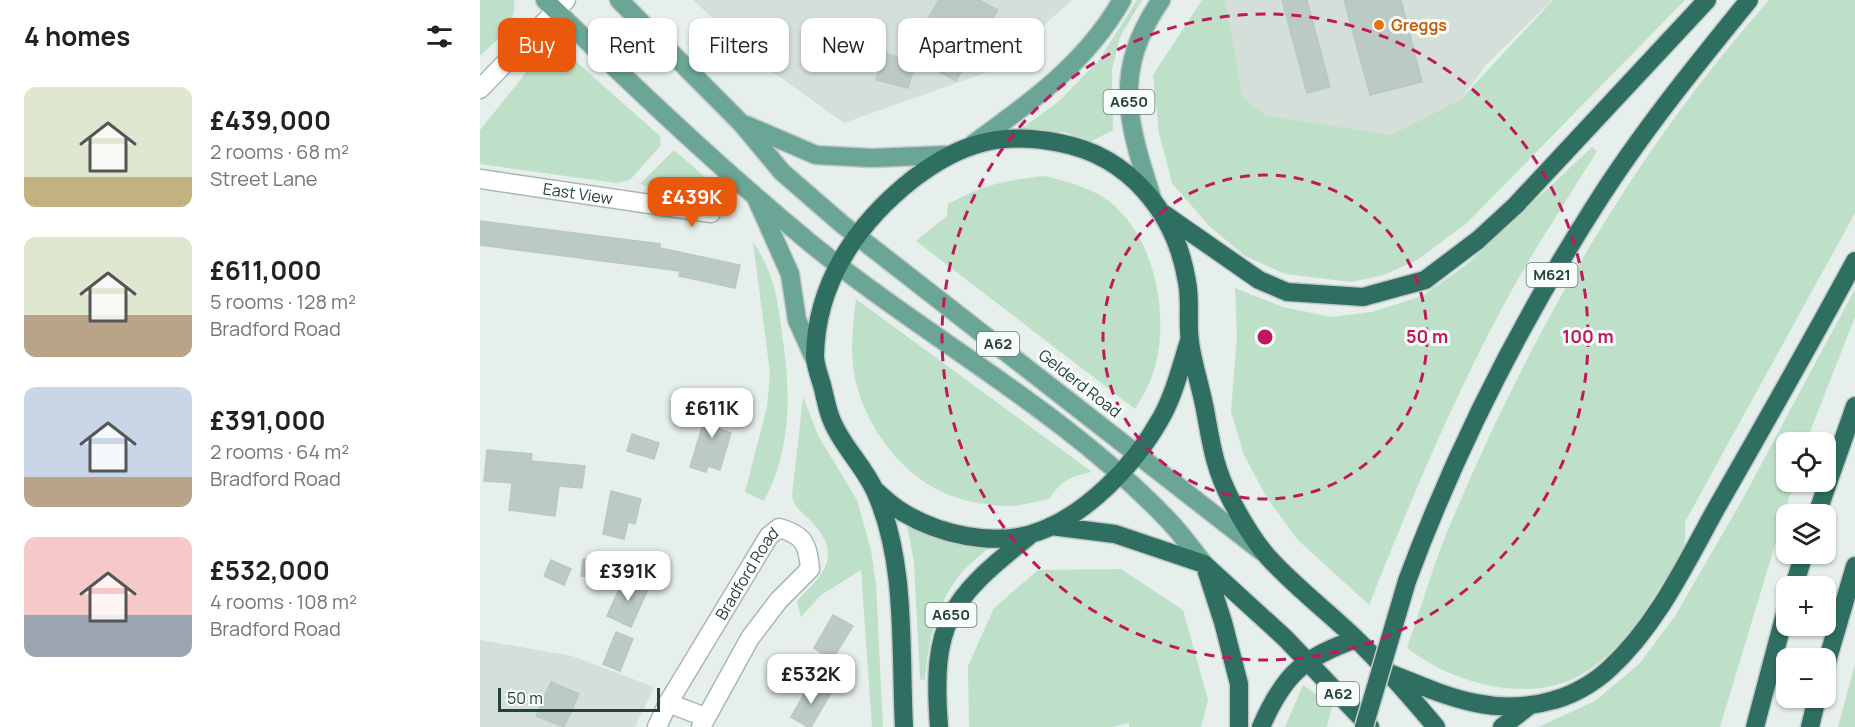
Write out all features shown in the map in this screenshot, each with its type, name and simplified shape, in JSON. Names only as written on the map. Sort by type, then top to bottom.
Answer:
[{"type":"highway","points":[[1157,207],[1259,280],[1287,292],[1362,297],[1425,280],[1478,240],[1516,205],[1707,0]]},
{"type":"highway","name":"M621","points":[[1364,727],[1407,581],[1436,504],[1532,308],[1597,202],[1698,63],[1749,0]]},
{"type":"highway","points":[[904,727],[899,604],[894,550],[875,490],[832,421],[815,360],[824,293],[838,263],[898,191],[946,155],[973,144],[1042,139],[1087,148],[1134,179],[1157,207],[1180,253],[1187,281],[1190,339],[1217,472],[1234,505],[1267,556]]},
{"type":"highway","points":[[1390,673],[1450,697],[1487,707],[1530,706],[1555,700],[1596,679],[1609,669],[1664,602],[1855,261]]},
{"type":"highway","points":[[875,490],[902,513],[929,526],[991,539],[1030,535],[1051,526],[1087,503],[1120,474],[1136,453],[1162,417],[1190,339]]},
{"type":"highway","points":[[1820,504],[1855,406]]},
{"type":"highway","points":[[1051,526],[1115,534],[1204,564],[1223,622],[1239,684],[1239,727]]},
{"type":"highway","name":"A650","points":[[939,727],[936,688],[941,640],[955,606],[977,578],[1030,535]]},
{"type":"highway","name":"Gelderd Road","points":[[1267,556],[1390,673],[1436,727]]},
{"type":"highway","name":"A62","points":[[1204,564],[1306,660],[1370,727]]},
{"type":"highway","points":[[1831,648],[1855,566]]},
{"type":"highway","points":[[1755,727],[1779,636]]},
{"type":"highway","points":[[1261,727],[1283,684],[1306,660],[1356,639]]},
{"type":"highway","points":[[1502,727],[1530,706]]},
{"type":"highway","points":[[1810,727],[1815,708]]},
{"type":"main road","name":"Gelderd Road","points":[[620,0],[742,124],[782,172],[859,236],[1267,556]]},
{"type":"main road","points":[[973,144],[1036,98],[1074,65],[1122,0]]},
{"type":"main road","name":"A650","points":[[1157,207],[1133,138],[1128,89],[1134,55],[1145,25],[1161,0]]},
{"type":"main road","name":"A62","points":[[556,4],[754,193],[810,242],[1120,474],[1171,523],[1204,564]]},
{"type":"main road","points":[[742,124],[816,155],[872,158],[946,155]]},
{"type":"main road","points":[[754,193],[790,274],[797,320],[815,360]]},
{"type":"street","points":[[480,89],[556,4]]},
{"type":"street","name":"East View","points":[[480,179],[679,202],[711,213]]},
{"type":"street","name":"Bradford Road","points":[[657,727],[668,703],[769,536],[779,528],[796,533],[809,549],[810,569],[779,600],[750,638],[703,722],[668,703]]},
{"type":"shaded area","points":[[693,0],[1072,0],[1044,25],[1044,18],[898,18],[898,72],[988,72],[844,123],[773,72],[789,72],[789,18],[713,18]]},
{"type":"shaded area","points":[[1224,0],[1552,0],[1487,64],[1460,100],[1412,128],[1390,135],[1266,115],[1243,98]]},
{"type":"shaded area","points":[[480,640],[572,656],[654,687],[635,727],[480,727]]},
{"type":"green space","points":[[480,0],[514,0],[512,18],[498,18],[498,39],[480,56]]},
{"type":"green space","points":[[1137,0],[1142,0],[1120,37],[1112,70],[1113,130],[1092,141],[1065,132],[1018,131],[1058,102],[1099,60]]},
{"type":"green space","points":[[1202,0],[1225,0],[1243,98],[1266,115],[1391,135],[1460,100],[1553,0],[1685,0],[1467,223],[1417,260],[1384,275],[1351,282],[1285,274],[1245,256],[1209,226],[1172,183],[1159,133],[1153,75]]},
{"type":"green space","points":[[1769,0],[1855,0],[1855,213],[1685,522],[1684,546],[1677,561],[1629,632],[1607,655],[1583,674],[1551,686],[1529,689],[1485,685],[1443,670],[1407,648],[1445,537],[1510,393],[1546,323],[1626,188],[1718,60]]},
{"type":"green space","points":[[576,61],[660,136],[661,145],[630,180],[616,183],[480,164],[480,130],[527,72],[576,72]]},
{"type":"green space","points":[[1592,147],[1597,151],[1536,248],[1483,344],[1415,492],[1369,605],[1298,540],[1267,498],[1244,455],[1231,412],[1237,336],[1235,288],[1283,307],[1331,317],[1372,312],[1422,296],[1466,265]]},
{"type":"green space","points":[[674,150],[723,193],[700,197],[695,194],[691,183],[677,180],[662,192],[640,184]]},
{"type":"green space","points":[[1046,176],[1085,188],[1106,199],[1123,214],[1137,234],[1148,256],[1159,305],[1158,354],[1152,376],[1135,409],[916,241],[947,216],[948,204],[961,197],[996,184]]},
{"type":"green space","points":[[753,242],[774,286],[785,356],[788,398],[780,461],[764,501],[745,492],[767,407],[770,373]]},
{"type":"green space","points":[[1855,289],[1855,317],[1810,432],[1778,432]]},
{"type":"green space","points":[[856,299],[1092,472],[1067,480],[1049,499],[1009,506],[969,501],[934,488],[918,478],[891,452],[879,435],[860,397],[855,380],[852,353]]},
{"type":"green space","points":[[803,397],[819,437],[857,500],[871,550],[876,584],[883,727],[872,727],[861,570],[821,595],[801,617],[797,601],[823,571],[828,552],[826,542],[819,531],[796,506],[792,496]]},
{"type":"green space","points":[[1776,437],[1776,492],[1791,492],[1787,504],[1776,504],[1776,542],[1720,727],[1538,727],[1595,701],[1640,663],[1675,616]]},
{"type":"green space","points":[[906,521],[992,545],[962,573],[944,601],[934,626],[925,681],[920,679],[914,562]]},
{"type":"green space","points":[[1121,569],[1183,610],[1208,700],[1201,727],[1129,727],[1129,723],[1112,727],[969,727],[968,666],[994,608],[1038,570]]},
{"type":"green space","points":[[1855,664],[1855,727],[1838,727]]},
{"type":"green space","points":[[1303,685],[1332,706],[1327,727],[1285,727]]},
{"type":"building","points":[[939,0],[979,0],[998,10],[993,18],[928,18]]},
{"type":"building","points":[[1282,0],[1307,0],[1330,87],[1307,93]]},
{"type":"building","points":[[1344,0],[1401,0],[1422,82],[1370,95]]},
{"type":"building","points":[[886,53],[898,57],[898,72],[912,72],[908,88],[876,80],[879,72],[886,72]]},
{"type":"building","points":[[940,72],[961,72],[956,81]]},
{"type":"building","points":[[480,221],[660,244],[660,248],[740,265],[735,288],[679,276],[680,271],[480,245]]},
{"type":"building","points":[[711,398],[727,402],[719,429],[731,433],[720,470],[708,466],[706,472],[690,467]]},
{"type":"building","points":[[632,434],[659,443],[654,459],[627,451]]},
{"type":"building","points":[[487,450],[532,454],[531,461],[585,466],[582,488],[559,486],[555,516],[509,510],[512,483],[484,481]]},
{"type":"building","points":[[611,491],[641,499],[635,524],[628,522],[624,539],[603,534]]},
{"type":"building","points":[[583,559],[603,561],[601,578],[581,576]]},
{"type":"building","points":[[551,560],[571,569],[564,585],[544,576]]},
{"type":"building","points":[[624,578],[648,589],[631,627],[607,616]]},
{"type":"building","points":[[833,615],[853,626],[832,660],[814,648]]},
{"type":"building","points":[[616,632],[633,639],[620,671],[603,664]]},
{"type":"building","points":[[551,682],[579,694],[564,727],[536,716]]},
{"type":"building","points":[[811,682],[831,693],[811,727],[808,727],[791,717]]},
{"type":"place","name":"Greggs","points":[[1379,25]]}]
